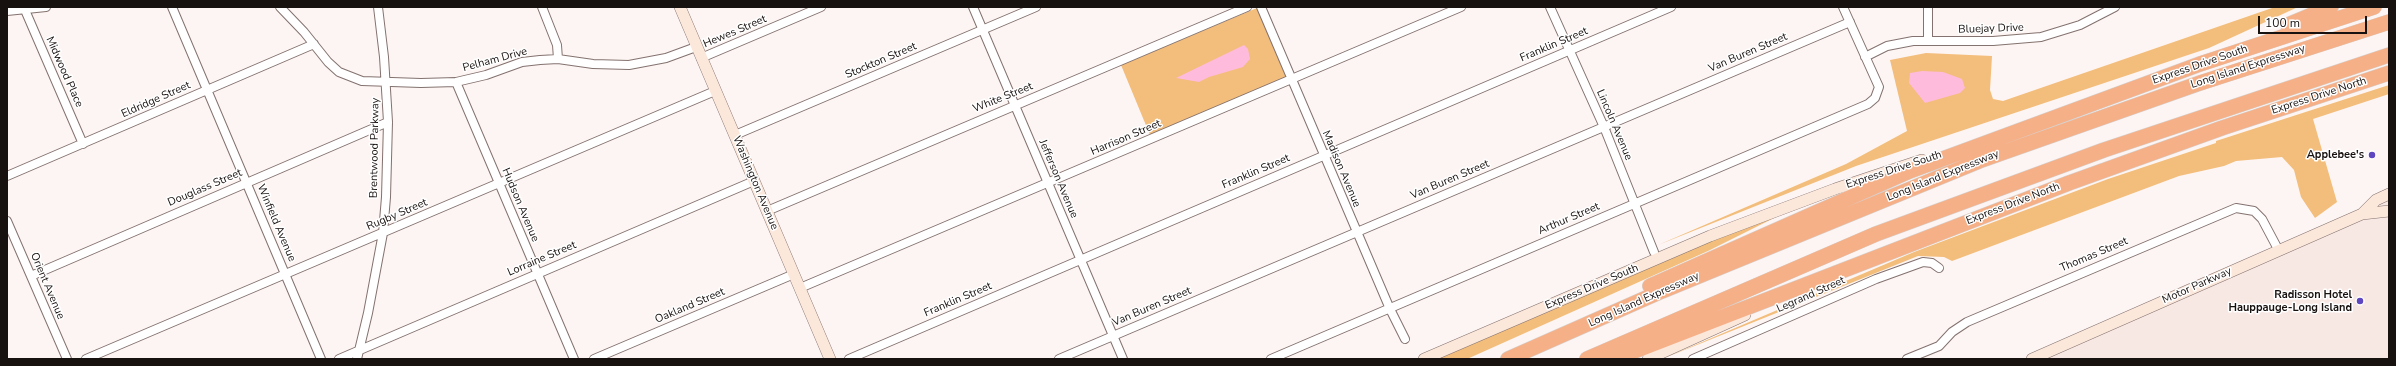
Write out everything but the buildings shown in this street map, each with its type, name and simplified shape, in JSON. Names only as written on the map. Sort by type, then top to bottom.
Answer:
[{"type":"highway","points":[[2200,64],[2331,7]]},
{"type":"highway","name":"Express Drive South","points":[[1988,141],[2200,64],[2374,7]]},
{"type":"highway","name":"Long Island Expressway","points":[[1508,359],[1662,291],[1979,161],[2179,90],[2389,22]]},
{"type":"highway","points":[[1587,359],[1876,234],[2104,150],[2389,55]]},
{"type":"highway","name":"Express Drive North","points":[[1788,293],[2062,185],[2350,85],[2389,73]]},
{"type":"highway","points":[[2350,85],[2389,80]]},
{"type":"highway","points":[[1572,332],[1637,291],[1856,193],[1988,141]]},
{"type":"highway","points":[[1614,359],[1788,293]]},
{"type":"main road","name":"Washington Avenue","points":[[680,7],[830,359]]},
{"type":"main road","name":"Express Drive South","points":[[1424,359],[1734,227],[1883,172],[1988,141]]},
{"type":"main road","name":"Motor Parkway","points":[[2032,359],[2362,214],[2376,200],[2389,194]]},
{"type":"main road","name":"Motor Parkway","points":[[2362,214],[2384,213],[2389,211]]},
{"type":"main road","name":"Express Drive North","points":[[1648,359],[1716,330],[1788,293]]},
{"type":"street","points":[[7,12],[46,7]]},
{"type":"street","name":"Winfield Avenue","points":[[172,7],[321,359]]},
{"type":"street","name":"Pelham Drive","points":[[280,7],[314,44],[328,62],[345,74],[362,81],[456,82],[486,75],[522,62],[558,59],[594,64],[629,65],[666,58],[696,47]]},
{"type":"street","name":"Brentwood Parkway","points":[[357,359],[368,313],[383,233],[388,159],[386,82],[378,7]]},
{"type":"street","points":[[542,7],[557,45],[558,59]]},
{"type":"street","name":"Hewes Street","points":[[701,58],[821,7]]},
{"type":"street","name":"Jefferson Avenue","points":[[973,7],[1123,359]]},
{"type":"street","name":"Stockton Street","points":[[735,135],[1036,7]]},
{"type":"street","name":"White Street","points":[[767,211],[1247,7]]},
{"type":"street","name":"Madison Avenue","points":[[1261,7],[1356,231],[1390,309],[1405,338]]},
{"type":"street","name":"Harrison Street","points":[[800,288],[1461,7]]},
{"type":"street","name":"Lincoln Avenue","points":[[1550,7],[1604,127],[1654,252]]},
{"type":"street","name":"Franklin Street","points":[[849,359],[1671,7]]},
{"type":"street","points":[[1843,7],[1866,57]]},
{"type":"street","points":[[1928,7],[1928,41]]},
{"type":"street","name":"Bluejay Drive","points":[[1866,57],[1900,42],[1993,42],[2041,37],[2080,25],[2115,7]]},
{"type":"street","name":"Midwood Place","points":[[24,10],[83,144]]},
{"type":"street","name":"Van Buren Street","points":[[1059,359],[1356,231],[1850,22]]},
{"type":"street","name":"Eldridge Street","points":[[7,176],[314,44]]},
{"type":"street","name":"Arthur Street","points":[[1271,359],[1868,104],[1875,98],[1879,87],[1866,57]]},
{"type":"street","name":"Hudson Avenue","points":[[456,82],[574,359]]},
{"type":"street","name":"Rugby Street","points":[[86,359],[715,91]]},
{"type":"street","name":"Douglass Street","points":[[31,276],[388,122]]},
{"type":"street","name":"Lorraine Street","points":[[339,359],[754,181]]},
{"type":"street","name":"Thomas Street","points":[[1907,359],[1938,346],[1952,332],[1966,322],[2236,208],[2254,211],[2262,219],[2279,251]]},
{"type":"street","name":"Orient Avenue","points":[[7,221],[67,359]]},
{"type":"street","name":"Legrand Street","points":[[1698,358],[1876,279],[1923,262],[1932,263],[1939,268]]},
{"type":"street","name":"Oakland Street","points":[[594,359],[794,274]]},
{"type":"shaded area","points":[[2275,7],[2298,7],[2209,48],[1856,166],[1658,245],[1846,164],[1907,131],[1890,60],[1926,53],[1992,56],[1990,90],[1993,99],[2003,101]]},
{"type":"shaded area","points":[[1257,8],[1286,77],[1150,135],[1121,65]]},
{"type":"shaded area","points":[[1244,45],[1248,49],[1250,59],[1243,67],[1209,77],[1199,82],[1176,78]]},
{"type":"shaded area","points":[[1922,71],[1943,72],[1962,79],[1965,88],[1960,93],[1925,103],[1909,83],[1910,73]]},
{"type":"shaded area","points":[[2389,85],[2389,94],[2313,119],[2337,202],[2315,218],[2301,197],[2294,170],[2282,157],[2236,161],[2224,166],[2179,176],[1952,261],[1944,257],[1918,256],[1662,359],[1914,252],[2108,179],[2216,143],[2216,141]]},
{"type":"shaded area","points":[[2389,198],[2389,359],[2026,359],[2319,230]]},
{"type":"shaded area","points":[[1776,217],[1708,251],[1467,359],[1434,359],[1703,243]]},
{"type":"place","name":"Applebee's","points":[[2372,155]]},
{"type":"place","name":"Radisson Hotel Hauppauge-Long Island","points":[[2360,301]]}]
